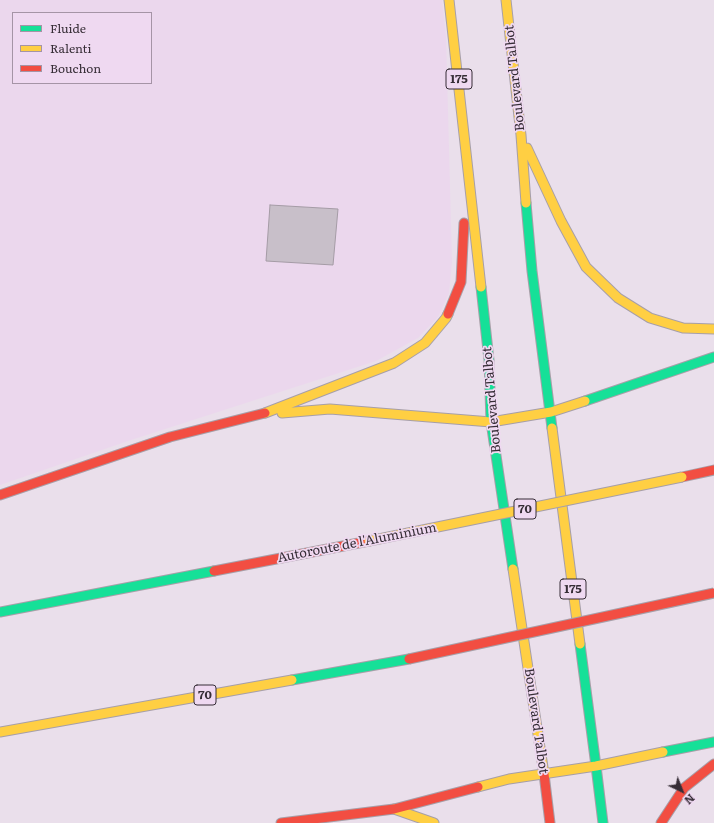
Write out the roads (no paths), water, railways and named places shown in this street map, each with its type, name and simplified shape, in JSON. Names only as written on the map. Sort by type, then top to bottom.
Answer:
[{"type":"main road","name":"Boulevard Talbot","points":[[450,0],[489,360],[492,422],[550,823]]},
{"type":"main road","name":"Boulevard Talbot","points":[[506,0],[521,135],[532,271],[603,823]]},
{"type":"main road","points":[[521,135],[561,221],[586,267],[618,298],[650,318],[682,328],[714,329]]},
{"type":"main road","points":[[0,495],[170,437],[259,415],[394,363],[425,343],[446,318],[461,282],[468,158]]},
{"type":"main road","points":[[259,415],[330,409],[492,422],[551,412],[714,357]]},
{"type":"main road","name":"Autoroute de l'Aluminium","points":[[0,612],[369,541],[714,470]]},
{"type":"main road","name":"70","points":[[0,732],[409,659],[714,593]]},
{"type":"main road","points":[[281,823],[394,809],[509,779],[596,766],[714,742]]},
{"type":"main road","points":[[661,823],[684,788],[714,764]]},
{"type":"main road","points":[[394,809],[434,823]]}]
